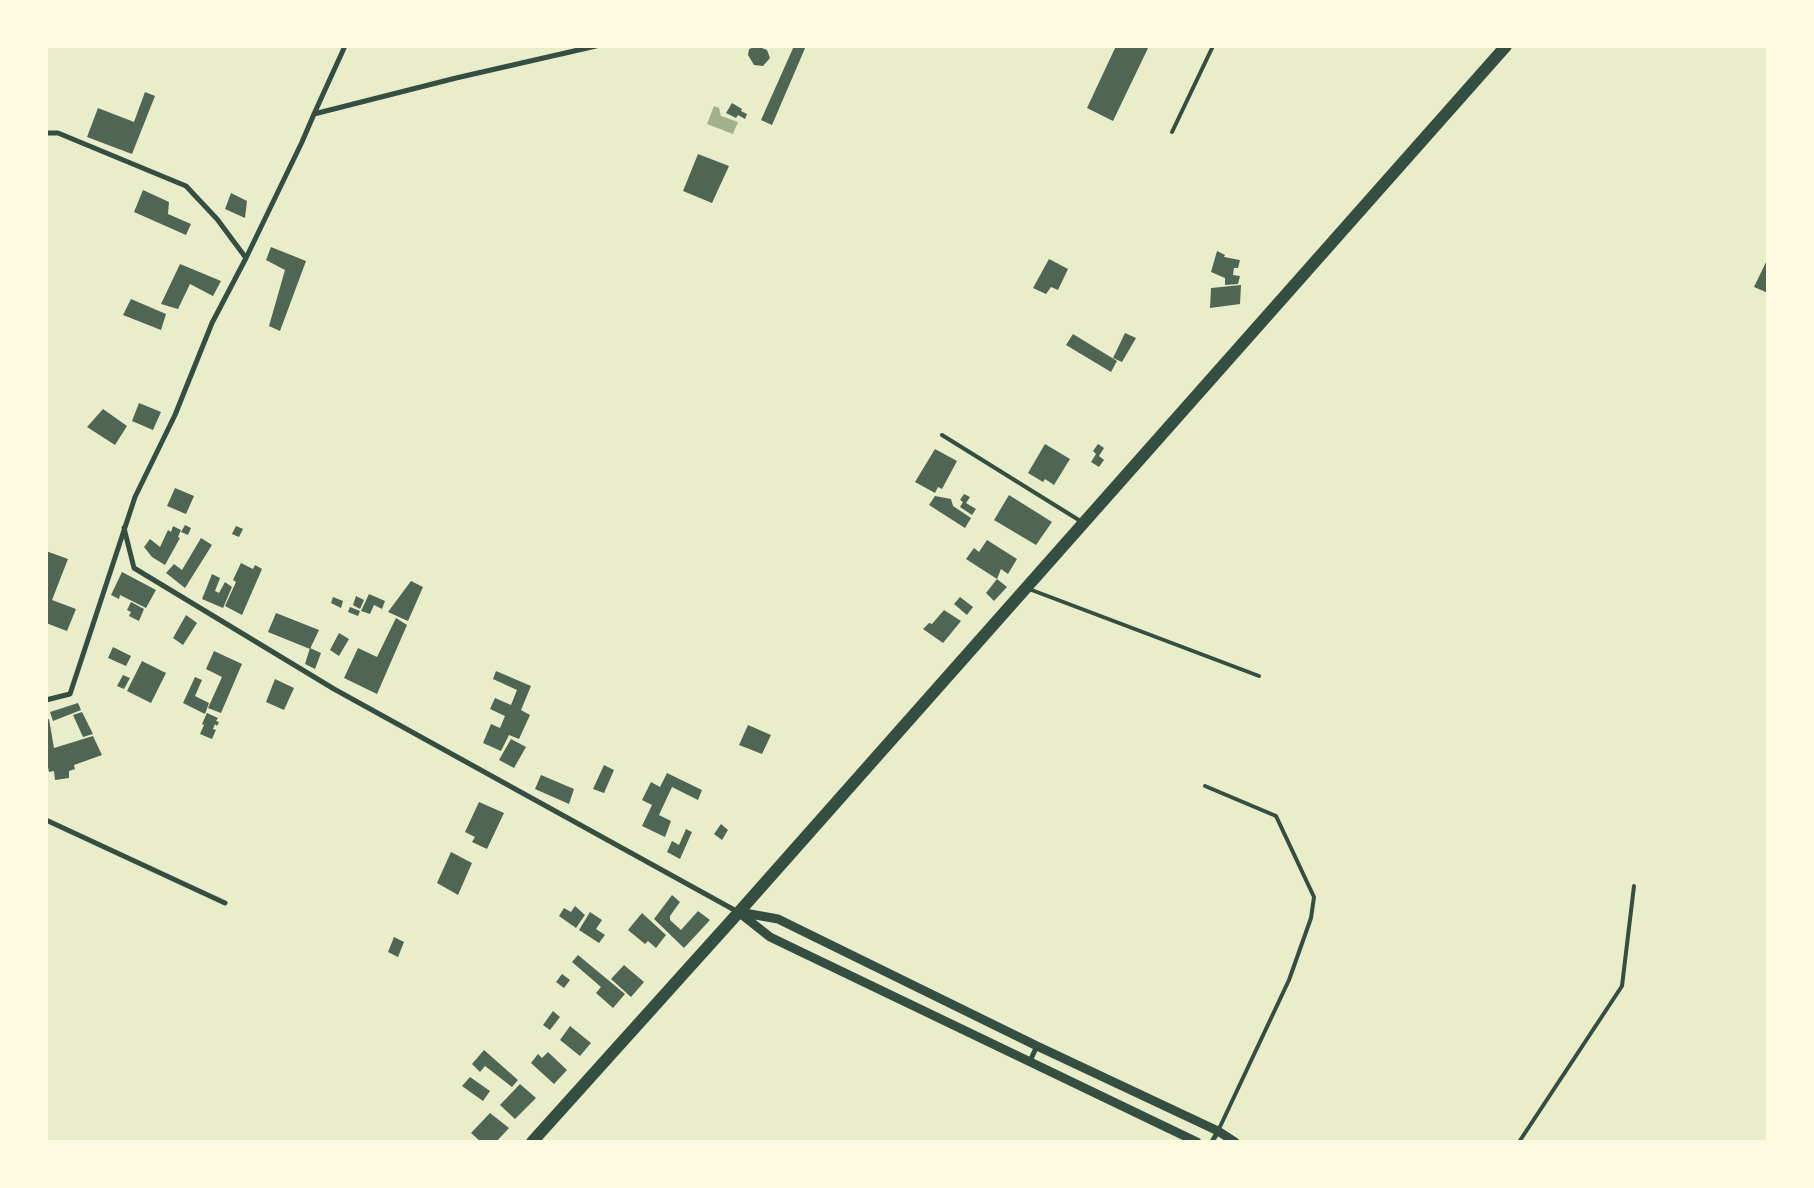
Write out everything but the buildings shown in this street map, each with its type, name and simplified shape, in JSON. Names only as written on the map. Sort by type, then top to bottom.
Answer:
[{"type":"main road","points":[[532,1142],[739,912],[1506,46]]},
{"type":"street","points":[[46,700],[70,694],[134,497],[175,415],[212,323],[246,258],[302,142],[345,46]]},
{"type":"street","points":[[314,114],[456,78],[596,46]]},
{"type":"street","points":[[46,133],[58,134],[186,186],[218,219],[246,258]]},
{"type":"street","points":[[124,527],[134,568],[334,689],[739,912],[770,937],[1197,1142]]},
{"type":"street","points":[[46,820],[225,903]]},
{"type":"street","points":[[739,912],[778,918],[1037,1046],[1218,1131],[1235,1142]]},
{"type":"street","points":[[1030,1061],[1037,1046]]},
{"type":"street","points":[[1212,1142],[1218,1131]]},
{"type":"lane","points":[[1172,132],[1213,46]]},
{"type":"lane","points":[[942,435],[1084,523]]},
{"type":"lane","points":[[1026,588],[1258,676]]},
{"type":"lane","points":[[1206,786],[1276,816],[1314,897],[1312,918],[1289,980],[1218,1131]]},
{"type":"lane","points":[[1519,1142],[1622,986],[1634,886]]},
{"type":"shaded area","points":[[714,106],[719,108],[721,116],[738,122],[733,134],[707,124]]}]
